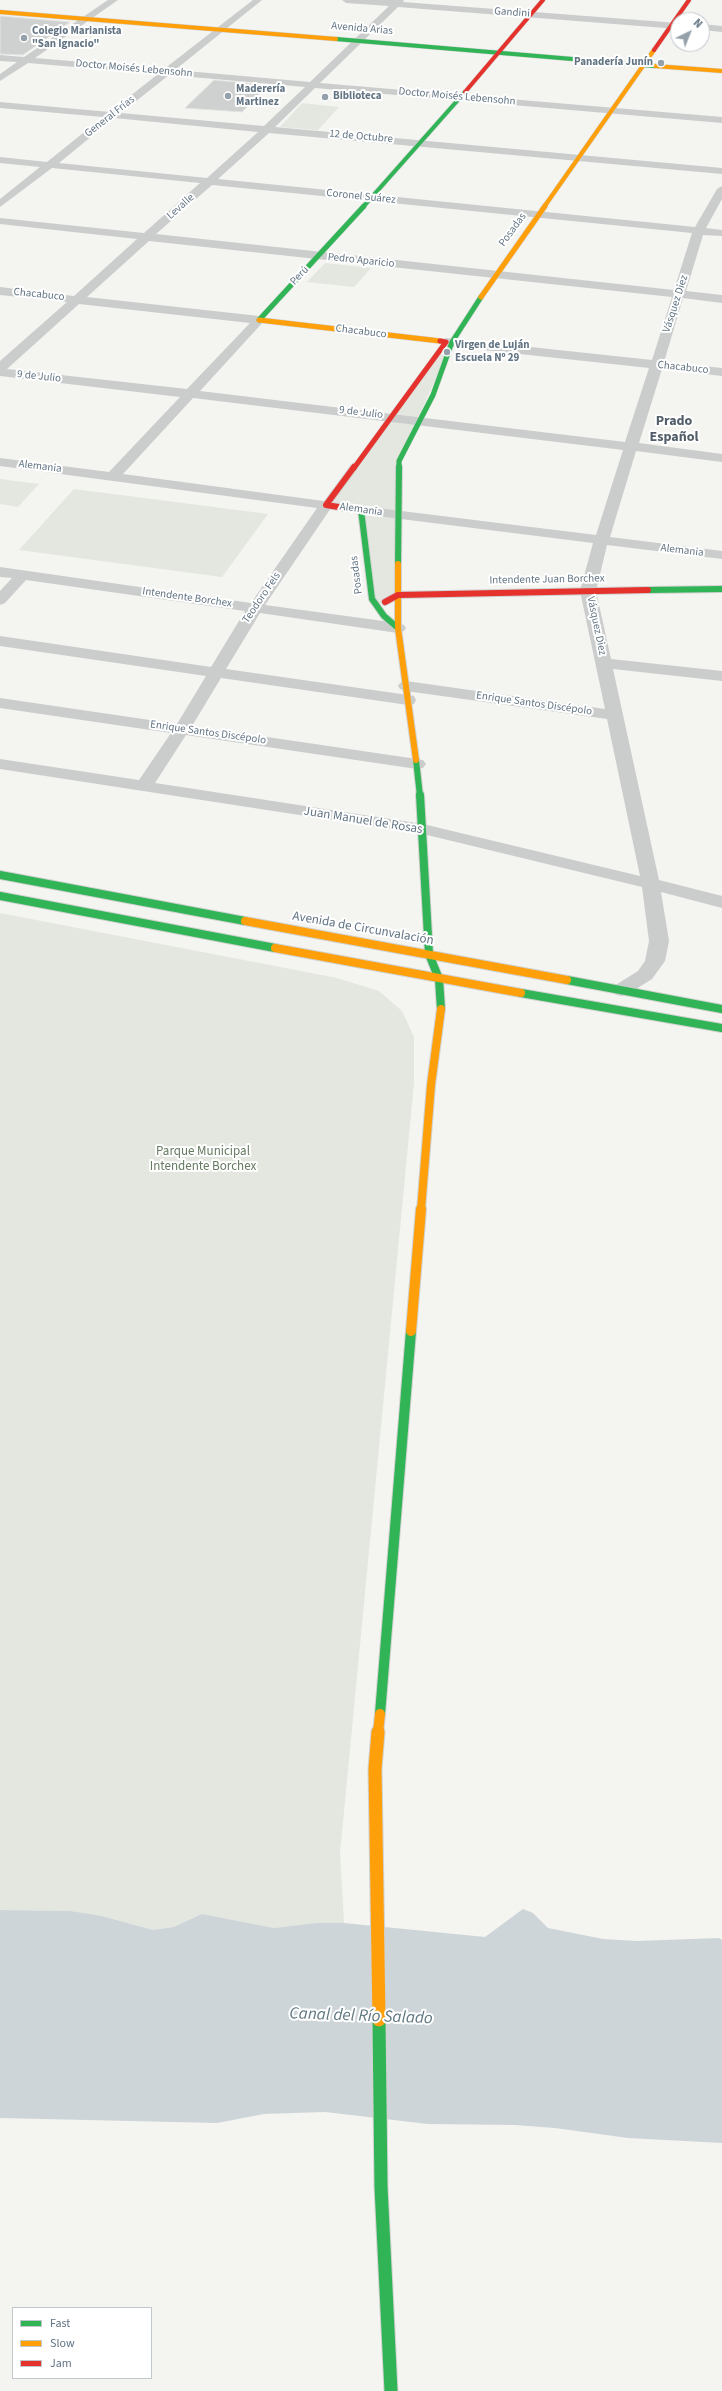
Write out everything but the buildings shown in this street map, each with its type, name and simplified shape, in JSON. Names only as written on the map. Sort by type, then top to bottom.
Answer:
[{"type":"main road","name":"Perú","points":[[259,320],[419,145],[543,0]]},
{"type":"main road","name":"Posadas","points":[[682,12],[689,0]]},
{"type":"main road","name":"Avenida Arias","points":[[0,12],[722,71]]},
{"type":"main road","name":"Posadas","points":[[392,417],[449,342],[579,160],[644,65],[670,31]]},
{"type":"main road","name":"Chacabuco","points":[[259,320],[449,342]]},
{"type":"main road","name":"Posadas","points":[[391,2391],[381,2187],[375,1873],[375,1770],[431,1085],[441,1006],[439,979],[429,954],[423,829],[417,764],[398,628],[399,461],[434,395],[449,342]]},
{"type":"main road","name":"Teodoro Fels","points":[[326,505],[392,417]]},
{"type":"main road","name":"Alemania","points":[[326,505],[362,510]]},
{"type":"main road","name":"Posadas","points":[[362,510],[372,599],[376,606],[398,628]]},
{"type":"main road","name":"Intendente Juan Borchex","points":[[376,606],[398,595],[722,589]]},
{"type":"main road","name":"Avenida de Circunvalación","points":[[0,875],[722,1009]]},
{"type":"main road","points":[[0,896],[439,979],[722,1028]]},
{"type":"street","points":[[0,78],[114,0]]},
{"type":"street","name":"General Frías","points":[[0,204],[258,0]]},
{"type":"street","name":"Gandini","points":[[346,0],[398,2],[670,25]]},
{"type":"street","name":"Levalle","points":[[0,368],[266,131],[398,2]]},
{"type":"street","points":[[710,28],[722,29]]},
{"type":"street","name":"Doctor Moisés Lebensohn","points":[[0,58],[722,120]]},
{"type":"street","name":"12 de Octubre","points":[[0,105],[579,160],[722,171]]},
{"type":"street","name":"Coronel Suárez","points":[[0,160],[722,233]]},
{"type":"street","name":"12 de Octubre","points":[[579,160],[722,176]]},
{"type":"street","name":"Vásquez Diez","points":[[621,990],[645,975],[655,961],[659,941],[651,883],[588,591],[600,541],[700,230],[722,189]]},
{"type":"street","name":"Pedro Aparicio","points":[[0,221],[722,299]]},
{"type":"street","name":"Chacabuco","points":[[0,291],[259,320]]},
{"type":"street","name":"Perú","points":[[113,476],[259,320]]},
{"type":"street","name":"Chacabuco","points":[[449,342],[722,372]]},
{"type":"street","name":"9 de Julio","points":[[0,372],[420,420],[722,458]]},
{"type":"street","name":"Alemania","points":[[0,462],[326,505]]},
{"type":"street","name":"Teodoro Fels","points":[[143,787],[182,729],[254,608],[326,505]]},
{"type":"street","name":"Alemania","points":[[362,510],[600,541],[722,555]]},
{"type":"street","name":"Intendente Borchex","points":[[0,572],[398,628]]},
{"type":"street","points":[[0,600],[23,575]]},
{"type":"street","points":[[338,619],[360,616],[370,612],[376,606]]},
{"type":"street","name":"Enrique Santos Discépolo","points":[[0,640],[215,672],[615,715]]},
{"type":"street","points":[[604,662],[722,676]]},
{"type":"street","name":"Enrique Santos Discépolo","points":[[0,703],[417,764]]},
{"type":"street","name":"Juan Manuel de Rosas","points":[[0,764],[423,829],[651,883],[722,902]]},
{"type":"green space","points":[[302,103],[339,107],[318,130],[280,127]]},
{"type":"green space","points":[[325,263],[371,268],[354,287],[307,282]]},
{"type":"green space","points":[[438,354],[446,355],[399,461],[398,595],[376,606],[361,510],[326,505]]},
{"type":"green space","points":[[0,479],[39,484],[18,507],[0,504]]},
{"type":"green space","points":[[74,489],[268,514],[222,577],[19,550]]},
{"type":"green space","name":"Parque Municipal Intendente Borchex","points":[[0,913],[337,978],[379,991],[402,1011],[414,1037],[414,1083],[340,1853],[344,1923],[316,1923],[274,1928],[202,1914],[172,1927],[153,1930],[102,1916],[71,1911],[0,1910]]},
{"type":"water","name":"Canal del Río Salado","points":[[523,1909],[533,1913],[548,1928],[603,1939],[637,1941],[719,1938],[722,1940],[722,2143],[628,2138],[555,2128],[515,2125],[428,2124],[325,2112],[264,2114],[217,2123],[0,2118],[0,1910],[71,1911],[102,1916],[153,1930],[173,1927],[202,1914],[274,1928],[316,1923],[344,1923],[485,1937]]},
{"type":"traffic: fast","points":[[336,39],[655,66]]},
{"type":"traffic: fast","points":[[259,320],[422,143],[465,92]]},
{"type":"traffic: fast","points":[[398,564],[399,461],[433,395],[452,342],[481,297]]},
{"type":"traffic: fast","points":[[345,508],[361,510],[372,599],[384,616],[398,628]]},
{"type":"traffic: fast","points":[[648,590],[722,589]]},
{"type":"traffic: fast","points":[[416,760],[423,829],[429,954],[439,979],[441,1009]]},
{"type":"traffic: fast","points":[[0,875],[245,921]]},
{"type":"traffic: fast","points":[[0,896],[275,948]]},
{"type":"traffic: fast","points":[[567,980],[722,1009]]},
{"type":"traffic: fast","points":[[521,993],[722,1028]]},
{"type":"traffic: fast","points":[[380,1714],[411,1331]]},
{"type":"traffic: fast","points":[[379,2020],[381,2187],[391,2391]]},
{"type":"traffic: slow","points":[[0,12],[336,39]]},
{"type":"traffic: slow","points":[[481,297],[654,50]]},
{"type":"traffic: slow","points":[[655,66],[722,71]]},
{"type":"traffic: slow","points":[[259,320],[440,341]]},
{"type":"traffic: slow","points":[[398,564],[398,628],[416,760]]},
{"type":"traffic: slow","points":[[245,921],[567,980]]},
{"type":"traffic: slow","points":[[275,948],[521,993]]},
{"type":"traffic: slow","points":[[411,1331],[431,1085],[441,1009]]},
{"type":"traffic: slow","points":[[379,2020],[375,1769],[380,1714]]},
{"type":"traffic: jam","points":[[465,92],[543,0]]},
{"type":"traffic: jam","points":[[654,50],[689,0]]},
{"type":"traffic: jam","points":[[345,508],[326,505],[446,342],[440,341]]},
{"type":"traffic: jam","points":[[385,602],[398,595],[648,590]]},
{"type":"place","name":"Colegio Marianista \"San Ignacio\"","points":[[24,38]]},
{"type":"place","name":"Panadería Junín","points":[[661,63]]},
{"type":"place","name":"Maderería Martinez","points":[[228,96]]},
{"type":"place","name":"Biblioteca","points":[[325,97]]},
{"type":"place","name":"Virgen de Luján Escuela Nº 29","points":[[447,352]]},
{"type":"district","name":"Prado Español","points":[[674,430]]}]
